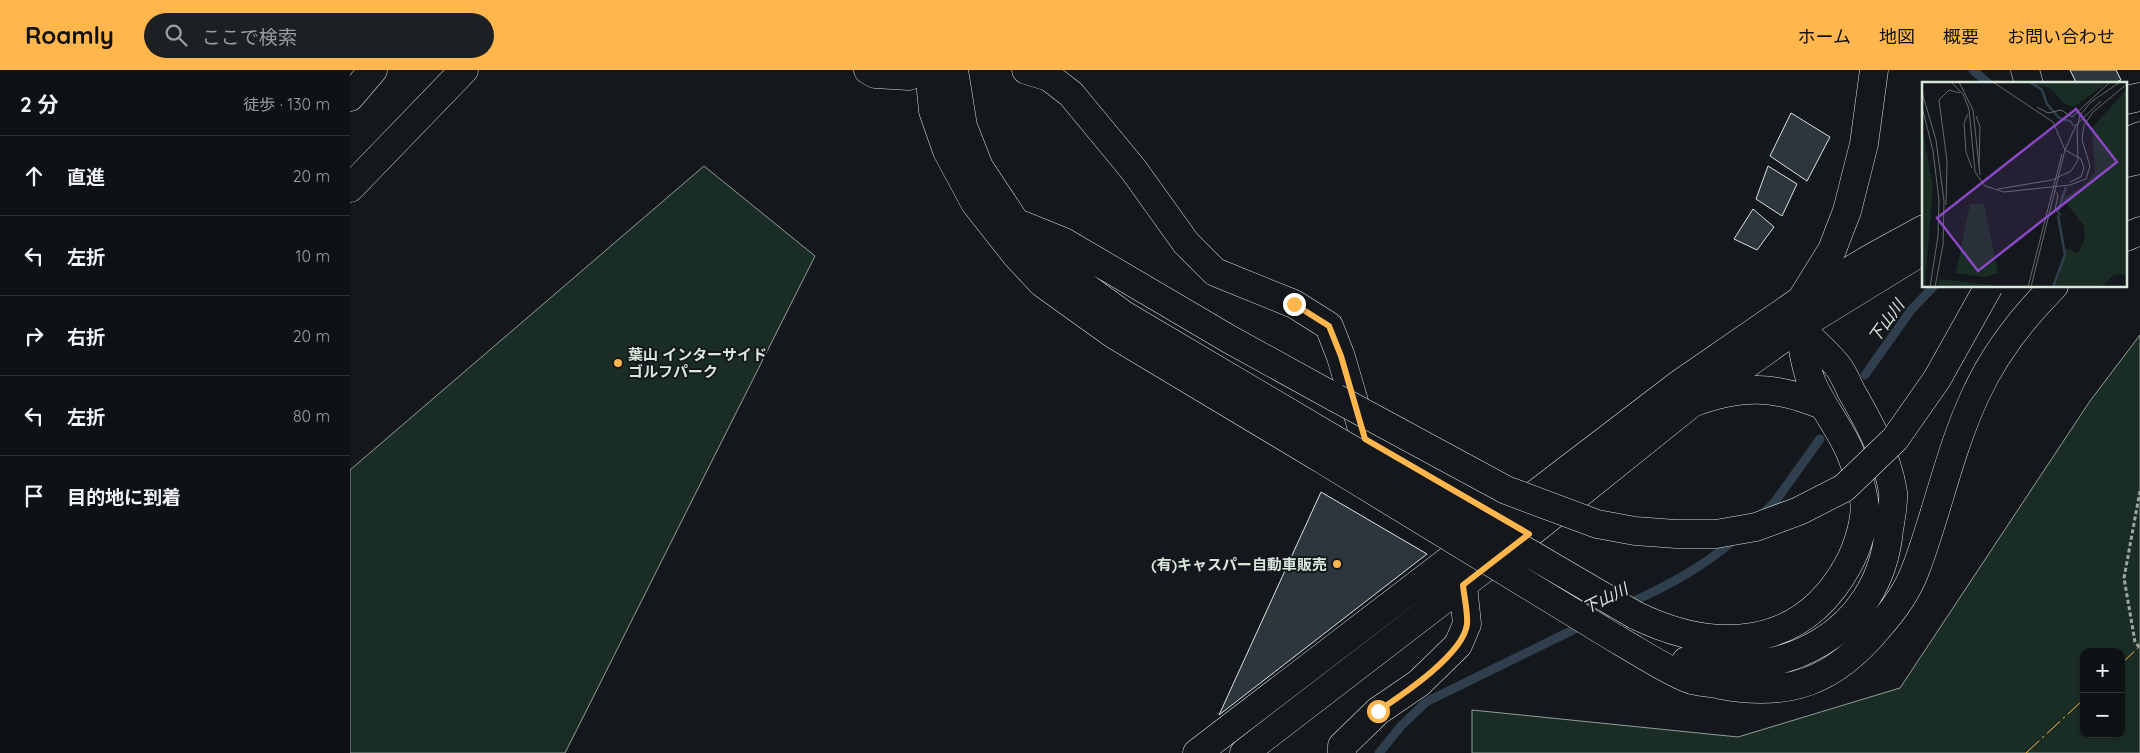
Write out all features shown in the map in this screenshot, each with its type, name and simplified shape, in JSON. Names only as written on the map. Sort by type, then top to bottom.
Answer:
[{"type":"main road","points":[[350,96],[373,70]]},
{"type":"main road","points":[[350,184],[438,70]]},
{"type":"main road","points":[[350,188],[464,70]]},
{"type":"main road","points":[[868,70],[875,74],[919,73],[952,159],[975,203],[1016,255],[1042,283],[1113,334],[1634,615],[1664,630],[1712,640],[1755,638],[1800,620],[1836,586],[1858,547],[1864,502],[1851,453],[1811,381],[1798,327],[1801,300],[1832,250],[1847,210],[1864,144],[1874,70]]},
{"type":"main road","points":[[954,70],[963,126],[980,167],[1016,223],[1054,264],[1124,315],[1618,640],[1690,679],[1746,690],[1783,689],[1815,680],[1840,665],[1869,640],[1894,610],[1914,573],[1975,396],[1996,356],[2030,310],[2052,288]]},
{"type":"main road","points":[[1026,70],[1049,76],[1071,94],[1133,169],[1186,243],[1215,272],[1294,304],[1329,326],[1341,356],[1365,439],[1529,534]]},
{"type":"main road","points":[[2128,141],[2140,136]]},
{"type":"main road","points":[[1016,223],[1064,242],[1229,339],[1506,490],[1597,524],[1636,531],[1676,534],[1716,534],[1756,528],[1799,511],[1844,488],[1895,439],[1937,379],[1988,288]]},
{"type":"main road","points":[[1197,753],[1678,385],[1801,300],[1922,230]]},
{"type":"main road","points":[[2128,236],[2140,231]]},
{"type":"main road","points":[[1244,753],[1529,534],[1692,403],[1798,327],[1922,251]]},
{"type":"main road","points":[[1618,640],[1674,658],[1710,666],[1755,665],[1819,645],[1846,624],[1879,577],[1888,547],[1893,493],[1876,434],[1837,365],[1798,327]]},
{"type":"main road","points":[[1692,403],[1720,393],[1752,388],[1778,391],[1824,406]]},
{"type":"main road","points":[[1342,753],[1342,746],[1378,711],[1419,683],[1458,645],[1467,624],[1463,585]]},
{"type":"path","points":[[2140,491],[2124,578],[2135,642],[2140,648]]},
{"type":"green space","name":"葉山 インターサイド ゴルフパーク","points":[[704,166],[815,256],[565,753],[350,753],[350,470]]},
{"type":"green space","points":[[2140,335],[2140,753],[1472,753],[1472,710],[1738,737],[1900,688],[2090,401]]},
{"type":"building","points":[[2070,70],[2116,70],[2121,80],[2116,82],[2076,82]]},
{"type":"building","points":[[1791,113],[1830,137],[1807,181],[1770,156]]},
{"type":"building","points":[[1768,166],[1797,184],[1782,216],[1756,199]]},
{"type":"building","points":[[1753,209],[1774,227],[1757,250],[1734,239]]},
{"type":"building","points":[[1321,492],[1427,554],[1219,715]]},
{"type":"waterway","name":"下山川","points":[[1973,70],[1987,82]]},
{"type":"waterway","name":"下山川","points":[[1865,375],[1911,310],[1932,288]]},
{"type":"waterway","name":"下山川","points":[[1761,515],[1774,503],[1820,439]]},
{"type":"waterway","name":"下山川","points":[[1595,619],[1650,594],[1686,574],[1703,564],[1735,539]]},
{"type":"waterway","name":"下山川","points":[[1379,753],[1401,726],[1426,702],[1583,625]]},
{"type":"power","points":[[2125,660],[2140,646]]},
{"type":"power","points":[[2026,753],[2080,703]]},
{"type":"place","name":"葉山 インターサイド ゴルフパーク","points":[[618,363]]},
{"type":"place","name":"(有)キャスパー自動車販売","points":[[1337,564]]},
{"type":"route","points":[[1294,304],[1329,326],[1341,356],[1365,439],[1529,534],[1463,585],[1467,624],[1458,645],[1419,683],[1378,711]]}]
